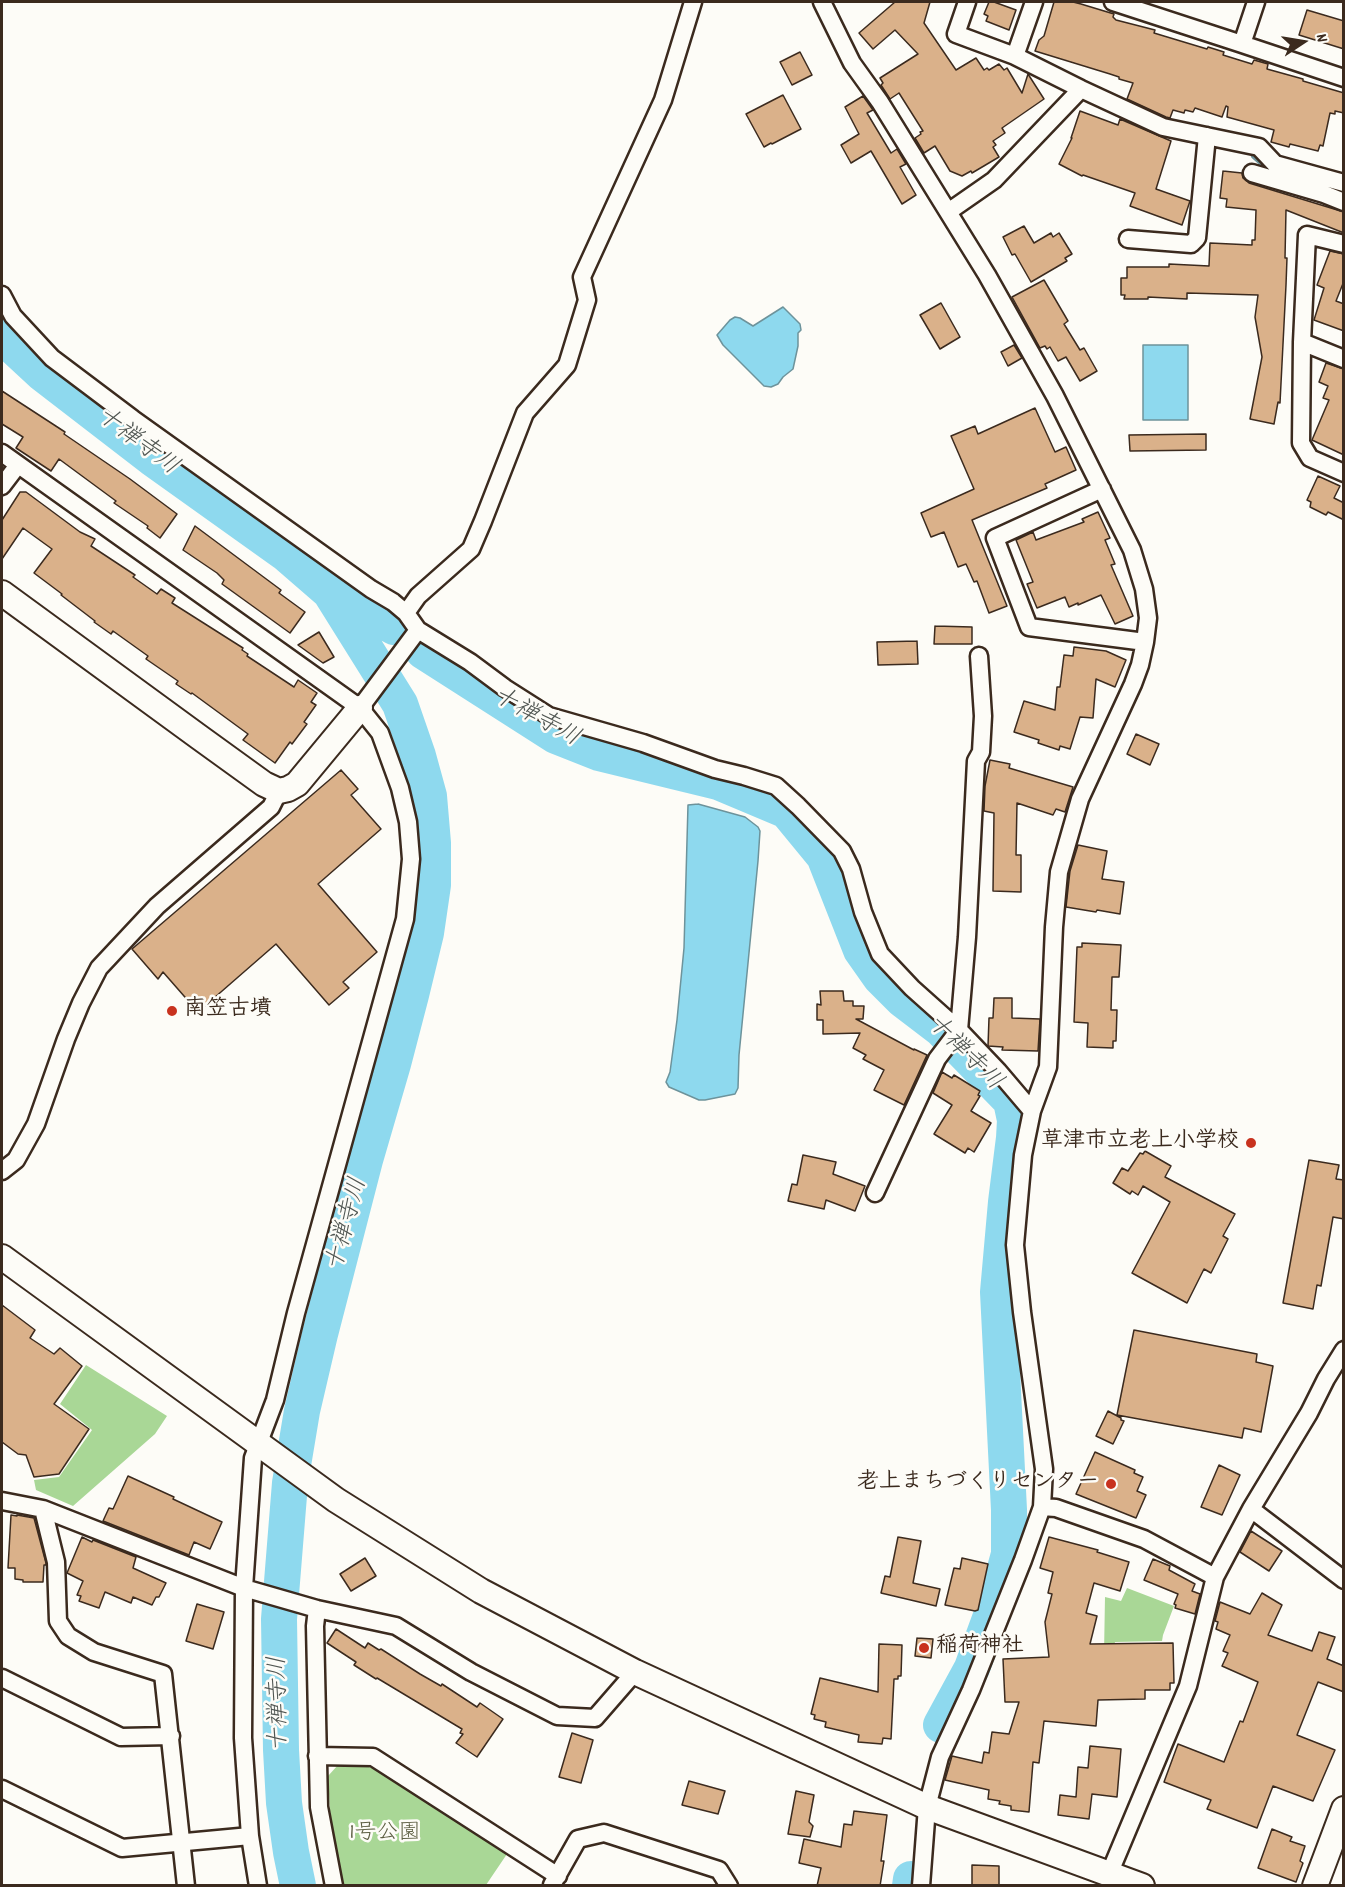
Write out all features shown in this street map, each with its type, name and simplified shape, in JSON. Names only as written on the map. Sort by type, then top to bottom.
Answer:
[{"type":"street","points":[[406,613],[418,596],[471,549],[525,413],[567,365],[587,300],[582,277],[663,100],[693,2]]},
{"type":"street","points":[[822,2],[852,63],[880,102],[987,275],[1055,396],[1132,550],[1144,589],[1148,618],[1145,642],[1133,684],[1080,799],[1059,872],[1054,927],[1048,1066],[1032,1111],[1023,1155],[1015,1245],[1044,1469],[1042,1507],[971,1690],[940,1757],[927,1807],[921,1886]]},
{"type":"street","points":[[967,2],[956,34],[1015,56],[1162,127],[1259,147],[1275,164],[1344,183]]},
{"type":"street","points":[[1015,56],[1034,2]]},
{"type":"street","points":[[1113,2],[1344,78]]},
{"type":"street","points":[[1242,44],[1256,2]]},
{"type":"street","points":[[948,212],[994,180],[1081,89]]},
{"type":"street","points":[[1128,239],[1191,244],[1197,238],[1207,136]]},
{"type":"street","points":[[1252,173],[1344,202]]},
{"type":"street","points":[[1344,244],[1306,235],[1301,443],[1310,458],[1344,473]]},
{"type":"street","points":[[2,295],[13,316],[52,358],[406,613],[418,630],[549,716],[643,743],[715,769],[776,786],[842,851],[851,869],[880,954],[953,1037],[998,1071],[1032,1111]]},
{"type":"street","points":[[1302,342],[1344,359]]},
{"type":"street","points":[[2,453],[360,708],[381,733],[405,810],[411,859],[405,919],[296,1313],[275,1400],[253,1458],[244,1588],[243,1738],[250,1836],[258,1886]]},
{"type":"street","points":[[2,486],[18,465]]},
{"type":"street","points":[[1102,489],[995,538],[1029,627],[1145,642]]},
{"type":"street","points":[[2,593],[208,744],[264,784],[279,791],[297,784],[360,708],[418,630]]},
{"type":"street","points":[[875,1192],[937,1059],[953,1037],[967,937],[976,761],[981,752],[983,716],[979,656]]},
{"type":"street","points":[[2,1171],[16,1160],[36,1124],[66,1039],[99,968],[157,906],[271,807],[279,791]]},
{"type":"street","points":[[2,1257],[336,1500],[481,1591],[635,1672],[927,1807],[1110,1872],[1142,1886]]},
{"type":"street","points":[[1110,1872],[1188,1686],[1215,1577],[1251,1509],[1344,1350]]},
{"type":"street","points":[[2,1501],[43,1509],[244,1588],[317,1609],[396,1626],[471,1672],[557,1716],[595,1718],[635,1672]]},
{"type":"street","points":[[1042,1507],[1056,1508],[1144,1539],[1215,1577]]},
{"type":"street","points":[[43,1509],[56,1562],[58,1621],[68,1636],[94,1652],[163,1674],[186,1886]]},
{"type":"street","points":[[1251,1509],[1344,1580]]},
{"type":"street","points":[[317,1609],[315,1626],[319,1807],[334,1886]]},
{"type":"street","points":[[2,1678],[121,1737],[171,1736]]},
{"type":"street","points":[[317,1756],[373,1757],[555,1881],[579,1839],[604,1833],[719,1870],[729,1886]]},
{"type":"street","points":[[2,1788],[122,1848],[250,1836]]},
{"type":"street","points":[[1316,1886],[1344,1809]]},
{"type":"green space","points":[[86,1365],[167,1416],[155,1434],[73,1506],[36,1490],[34,1480],[59,1477],[92,1430],[60,1404]]},
{"type":"green space","points":[[1127,1588],[1174,1606],[1162,1641],[1115,1642],[1112,1655],[1104,1654],[1105,1597],[1121,1601]]},
{"type":"green space","name":"1号公園","points":[[338,1765],[360,1765],[377,1769],[507,1854],[486,1885],[342,1885],[330,1811],[328,1776]]},
{"type":"water","points":[[783,307],[800,324],[801,330],[798,333],[793,369],[778,384],[771,387],[764,386],[723,345],[717,335],[735,317],[753,326]]},
{"type":"water","points":[[1143,345],[1188,345],[1188,420],[1143,420]]},
{"type":"water","points":[[698,804],[745,817],[760,831],[739,1055],[738,1088],[735,1094],[705,1100],[699,1100],[669,1087],[666,1082],[670,1072],[677,1020],[684,948],[688,805]]},
{"type":"building","points":[[895,2],[930,2],[924,23],[956,70],[976,58],[984,70],[987,68],[989,70],[999,64],[1004,70],[1007,68],[1022,93],[1028,74],[1044,99],[1002,128],[1005,133],[993,141],[996,145],[993,147],[999,157],[972,173],[971,171],[962,176],[950,171],[935,146],[924,153],[915,138],[923,131],[899,93],[890,99],[881,85],[883,83],[880,78],[918,54],[895,30],[873,49],[859,33]]},
{"type":"building","points":[[989,2],[1016,10],[1009,30],[986,21],[988,16],[984,14]]},
{"type":"building","points":[[1054,2],[1073,2],[1114,14],[1113,17],[1116,20],[1155,30],[1154,33],[1207,49],[1208,47],[1224,52],[1223,55],[1252,64],[1254,60],[1268,64],[1267,69],[1344,93],[1344,113],[1335,111],[1335,114],[1330,113],[1323,146],[1320,145],[1318,151],[1271,142],[1274,130],[1227,117],[1228,107],[1226,106],[1222,117],[1195,108],[1193,112],[1185,110],[1184,113],[1173,110],[1170,118],[1166,117],[1127,99],[1133,83],[1035,51],[1039,40],[1044,36]]},
{"type":"building","points":[[1307,10],[1344,21],[1344,49],[1299,35]]},
{"type":"building","points":[[800,52],[812,75],[792,85],[780,62]]},
{"type":"building","points":[[783,95],[801,129],[764,147],[746,114]]},
{"type":"building","points":[[863,96],[873,110],[867,113],[891,153],[897,149],[906,164],[900,167],[916,195],[902,204],[871,151],[851,163],[841,145],[859,134],[845,107]]},
{"type":"building","points":[[1080,111],[1118,125],[1120,119],[1171,141],[1156,189],[1190,201],[1182,225],[1130,206],[1135,193],[1082,176],[1059,164],[1072,138]]},
{"type":"building","points":[[1223,171],[1242,173],[1243,178],[1249,183],[1344,212],[1344,233],[1286,210],[1285,258],[1287,258],[1280,403],[1278,402],[1274,424],[1250,419],[1262,357],[1255,317],[1258,295],[1187,293],[1187,299],[1148,297],[1148,299],[1124,299],[1125,295],[1121,295],[1121,278],[1127,278],[1127,267],[1169,267],[1169,264],[1209,266],[1210,243],[1252,245],[1252,240],[1255,240],[1256,210],[1226,207],[1227,199],[1220,198]]},
{"type":"building","points":[[1024,226],[1034,243],[1051,233],[1053,237],[1059,233],[1072,254],[1065,258],[1067,261],[1031,282],[1015,254],[1012,255],[1003,237]]},
{"type":"building","points":[[1330,251],[1344,254],[1344,281],[1336,301],[1344,304],[1344,331],[1314,320],[1324,288],[1317,285]]},
{"type":"building","points":[[1044,280],[1068,321],[1064,324],[1080,350],[1084,348],[1097,371],[1080,381],[1066,357],[1058,361],[1050,347],[1040,348],[1012,297]]},
{"type":"building","points":[[941,303],[960,337],[940,349],[920,315]]},
{"type":"building","points":[[1014,345],[1022,358],[1008,366],[1001,352]]},
{"type":"building","points":[[1326,363],[1344,369],[1344,455],[1312,440],[1329,400],[1323,398],[1328,386],[1319,382]]},
{"type":"building","points":[[2,391],[65,432],[64,434],[177,514],[160,538],[147,528],[148,526],[114,503],[116,501],[59,459],[51,471],[16,448],[23,437],[2,424]]},
{"type":"building","points":[[1035,408],[1055,452],[1066,447],[1076,470],[1045,484],[1047,488],[972,520],[1007,606],[989,613],[977,581],[974,582],[966,564],[958,567],[944,532],[931,537],[921,513],[974,489],[951,436],[975,426],[978,434]]},
{"type":"building","points":[[1206,434],[1206,450],[1130,451],[1129,435]]},
{"type":"building","points":[[1318,476],[1340,486],[1334,498],[1344,503],[1344,520],[1310,507],[1311,502],[1307,500]]},
{"type":"building","points":[[20,492],[26,492],[80,532],[95,539],[91,546],[135,575],[133,577],[157,594],[161,589],[175,598],[172,603],[243,648],[247,656],[294,687],[298,680],[317,693],[311,702],[316,705],[304,722],[307,724],[275,763],[243,740],[248,734],[176,684],[178,681],[146,659],[148,656],[113,631],[111,634],[94,622],[34,573],[52,549],[23,528],[2,559],[2,520]]},
{"type":"building","points":[[1098,512],[1110,538],[1105,540],[1115,564],[1111,565],[1133,616],[1115,624],[1101,595],[1069,607],[1065,597],[1037,608],[1027,584],[1033,582],[1016,540],[1033,532],[1036,540],[1084,522],[1082,519]]},
{"type":"building","points":[[195,526],[281,590],[279,593],[305,612],[290,633],[222,584],[224,580],[217,573],[183,550]]},
{"type":"building","points":[[935,626],[972,627],[972,644],[934,644]]},
{"type":"building","points":[[319,632],[334,657],[323,663],[298,645]]},
{"type":"building","points":[[917,641],[918,664],[878,665],[877,642]]},
{"type":"building","points":[[1074,647],[1106,651],[1126,660],[1115,687],[1096,679],[1093,718],[1080,717],[1070,749],[1060,746],[1059,750],[1038,743],[1039,740],[1014,732],[1024,701],[1055,710],[1064,655],[1073,656]]},
{"type":"building","points":[[1136,734],[1159,744],[1150,765],[1127,754]]},
{"type":"building","points":[[990,760],[1010,764],[1009,768],[1073,787],[1065,812],[1056,809],[1053,815],[1017,803],[1016,855],[1021,855],[1021,892],[993,891],[994,813],[984,811],[985,786]]},
{"type":"building","points":[[341,770],[358,789],[351,795],[381,829],[318,884],[377,952],[343,982],[349,988],[329,1005],[276,944],[198,1012],[163,972],[158,979],[132,949]]},
{"type":"building","points":[[1078,845],[1107,851],[1102,879],[1124,882],[1120,914],[1066,907],[1070,871]]},
{"type":"building","points":[[1082,943],[1121,945],[1119,977],[1112,977],[1111,1010],[1117,1010],[1116,1041],[1113,1041],[1113,1048],[1087,1047],[1088,1023],[1074,1022],[1077,947],[1082,947]]},
{"type":"building","points":[[820,991],[843,991],[844,1001],[853,1001],[853,1006],[864,1006],[863,1019],[856,1019],[927,1055],[904,1105],[874,1090],[884,1070],[863,1059],[866,1055],[853,1048],[860,1033],[823,1034],[823,1020],[817,1020],[817,1004],[821,1005]]},
{"type":"building","points":[[994,998],[1012,998],[1012,1018],[1040,1019],[1038,1051],[1002,1050],[1003,1047],[988,1046],[989,1018],[993,1018]]},
{"type":"building","points":[[942,1072],[952,1078],[954,1075],[980,1091],[978,1095],[980,1096],[971,1111],[991,1123],[974,1152],[968,1148],[965,1153],[934,1134],[952,1105],[933,1093]]},
{"type":"building","points":[[1145,1151],[1171,1166],[1165,1177],[1235,1214],[1223,1236],[1228,1239],[1211,1273],[1204,1269],[1187,1303],[1132,1273],[1170,1202],[1143,1186],[1138,1195],[1132,1191],[1130,1194],[1113,1183],[1122,1168],[1128,1171],[1140,1153],[1143,1154]]},
{"type":"building","points":[[803,1155],[836,1162],[833,1174],[865,1186],[855,1211],[826,1200],[824,1209],[788,1201],[792,1184],[797,1185]]},
{"type":"building","points":[[1309,1160],[1339,1165],[1336,1179],[1344,1180],[1344,1219],[1333,1217],[1321,1286],[1317,1285],[1313,1309],[1283,1303]]},
{"type":"building","points":[[2,1305],[35,1330],[30,1338],[54,1354],[60,1348],[82,1366],[54,1404],[89,1429],[59,1474],[34,1477],[26,1455],[18,1454],[2,1442]]},
{"type":"building","points":[[1134,1330],[1257,1354],[1256,1362],[1273,1366],[1261,1432],[1244,1428],[1242,1438],[1117,1415]]},
{"type":"building","points":[[1108,1411],[1124,1421],[1113,1444],[1096,1436]]},
{"type":"building","name":"老上まちづくりセンター","points":[[1095,1452],[1135,1470],[1134,1473],[1143,1477],[1137,1491],[1146,1495],[1136,1518],[1076,1494]]},
{"type":"building","points":[[1219,1465],[1240,1475],[1222,1515],[1201,1507]]},
{"type":"building","points":[[128,1476],[222,1522],[210,1549],[194,1542],[189,1555],[103,1521],[109,1508],[113,1509]]},
{"type":"building","points":[[11,1515],[34,1518],[46,1563],[43,1582],[23,1582],[23,1580],[15,1579],[15,1568],[8,1568]]},
{"type":"building","points":[[1251,1531],[1282,1551],[1269,1571],[1240,1552]]},
{"type":"building","points":[[82,1537],[136,1557],[133,1568],[166,1583],[159,1597],[156,1597],[152,1605],[133,1597],[131,1603],[105,1592],[99,1608],[79,1601],[81,1596],[77,1595],[83,1581],[67,1573]]},
{"type":"building","points":[[898,1537],[921,1541],[913,1583],[940,1589],[936,1606],[881,1593],[885,1576],[890,1577]]},
{"type":"building","points":[[1049,1537],[1098,1550],[1097,1552],[1129,1562],[1120,1591],[1094,1583],[1086,1613],[1097,1616],[1090,1644],[1173,1643],[1174,1683],[1170,1683],[1170,1690],[1145,1690],[1145,1699],[1098,1700],[1096,1726],[1044,1721],[1039,1763],[1033,1762],[1029,1812],[1011,1810],[1011,1806],[988,1799],[989,1790],[945,1780],[952,1756],[982,1763],[984,1752],[989,1753],[992,1732],[1009,1734],[1019,1702],[1005,1702],[1003,1659],[1049,1657],[1045,1622],[1052,1594],[1048,1593],[1053,1572],[1040,1568]]},
{"type":"building","points":[[365,1558],[376,1576],[351,1591],[340,1574]]},
{"type":"building","points":[[962,1558],[988,1564],[978,1610],[975,1611],[945,1605],[954,1568],[960,1569]]},
{"type":"building","points":[[1153,1559],[1170,1566],[1169,1570],[1195,1584],[1192,1591],[1200,1594],[1195,1614],[1175,1608],[1174,1604],[1178,1594],[1144,1580]]},
{"type":"building","points":[[1262,1593],[1282,1605],[1268,1635],[1312,1651],[1319,1632],[1335,1637],[1327,1659],[1344,1666],[1344,1692],[1318,1682],[1297,1735],[1335,1750],[1313,1801],[1273,1786],[1257,1828],[1207,1809],[1211,1800],[1164,1782],[1178,1744],[1224,1762],[1240,1721],[1243,1722],[1258,1682],[1222,1666],[1228,1653],[1223,1651],[1230,1635],[1216,1629],[1218,1622],[1215,1621],[1220,1602],[1250,1614]]},
{"type":"building","points":[[197,1604],[224,1612],[213,1649],[186,1641]]},
{"type":"building","points":[[336,1629],[365,1648],[368,1643],[381,1649],[477,1707],[480,1703],[503,1719],[477,1757],[456,1743],[463,1734],[460,1733],[462,1729],[354,1665],[356,1662],[327,1643]]},
{"type":"building","name":"稲荷神社","points":[[917,1638],[933,1639],[931,1658],[915,1656]]},
{"type":"building","points":[[879,1644],[902,1645],[901,1676],[894,1679],[891,1739],[883,1738],[882,1744],[858,1742],[859,1735],[825,1727],[826,1722],[814,1719],[815,1715],[811,1714],[820,1678],[878,1692]]},
{"type":"building","points":[[572,1733],[593,1740],[581,1783],[559,1777]]},
{"type":"building","points":[[1090,1746],[1121,1749],[1117,1797],[1092,1794],[1089,1819],[1058,1815],[1060,1795],[1076,1797],[1078,1767],[1088,1768]]},
{"type":"building","points":[[689,1781],[725,1791],[718,1814],[682,1805]]},
{"type":"building","points":[[796,1791],[814,1795],[809,1822],[813,1826],[810,1837],[788,1834]]},
{"type":"building","points":[[854,1811],[887,1815],[880,1886],[817,1886],[821,1868],[799,1863],[804,1839],[841,1847],[844,1824],[852,1825]]},
{"type":"building","points":[[1272,1829],[1292,1837],[1290,1841],[1305,1846],[1300,1861],[1303,1863],[1296,1882],[1258,1868]]},
{"type":"building","points":[[972,1865],[999,1866],[999,1886],[972,1886]]},
{"type":"waterway","points":[[1254,156],[1272,172]]},
{"type":"waterway","name":"十禅寺川","points":[[2,336],[43,374],[152,458],[285,553],[330,592],[394,627]]},
{"type":"waterway","name":"十禅寺川","points":[[298,1886],[284,1803],[281,1750],[279,1619],[290,1483],[302,1411],[320,1334],[411,995],[426,933],[433,885],[433,843],[429,796],[400,704],[330,592]]},
{"type":"waterway","name":"十禅寺川","points":[[423,651],[556,736],[599,753],[718,782],[787,811],[824,856],[861,950],[880,977],[903,1000],[941,1029],[1011,1101],[1015,1120],[1014,1138],[998,1292],[1009,1510],[1009,1554],[995,1605],[972,1668],[941,1725]]},
{"type":"waterway","name":"十禅寺川","points":[[910,1886],[911,1879]]},
{"type":"place","name":"南笠古墳","points":[[172,1011]]},
{"type":"place","name":"草津市立老上小学校","points":[[1251,1143]]},
{"type":"place","name":"老上まちづくりセンター","points":[[1111,1484]]},
{"type":"place","name":"稲荷神社","points":[[924,1648]]}]
